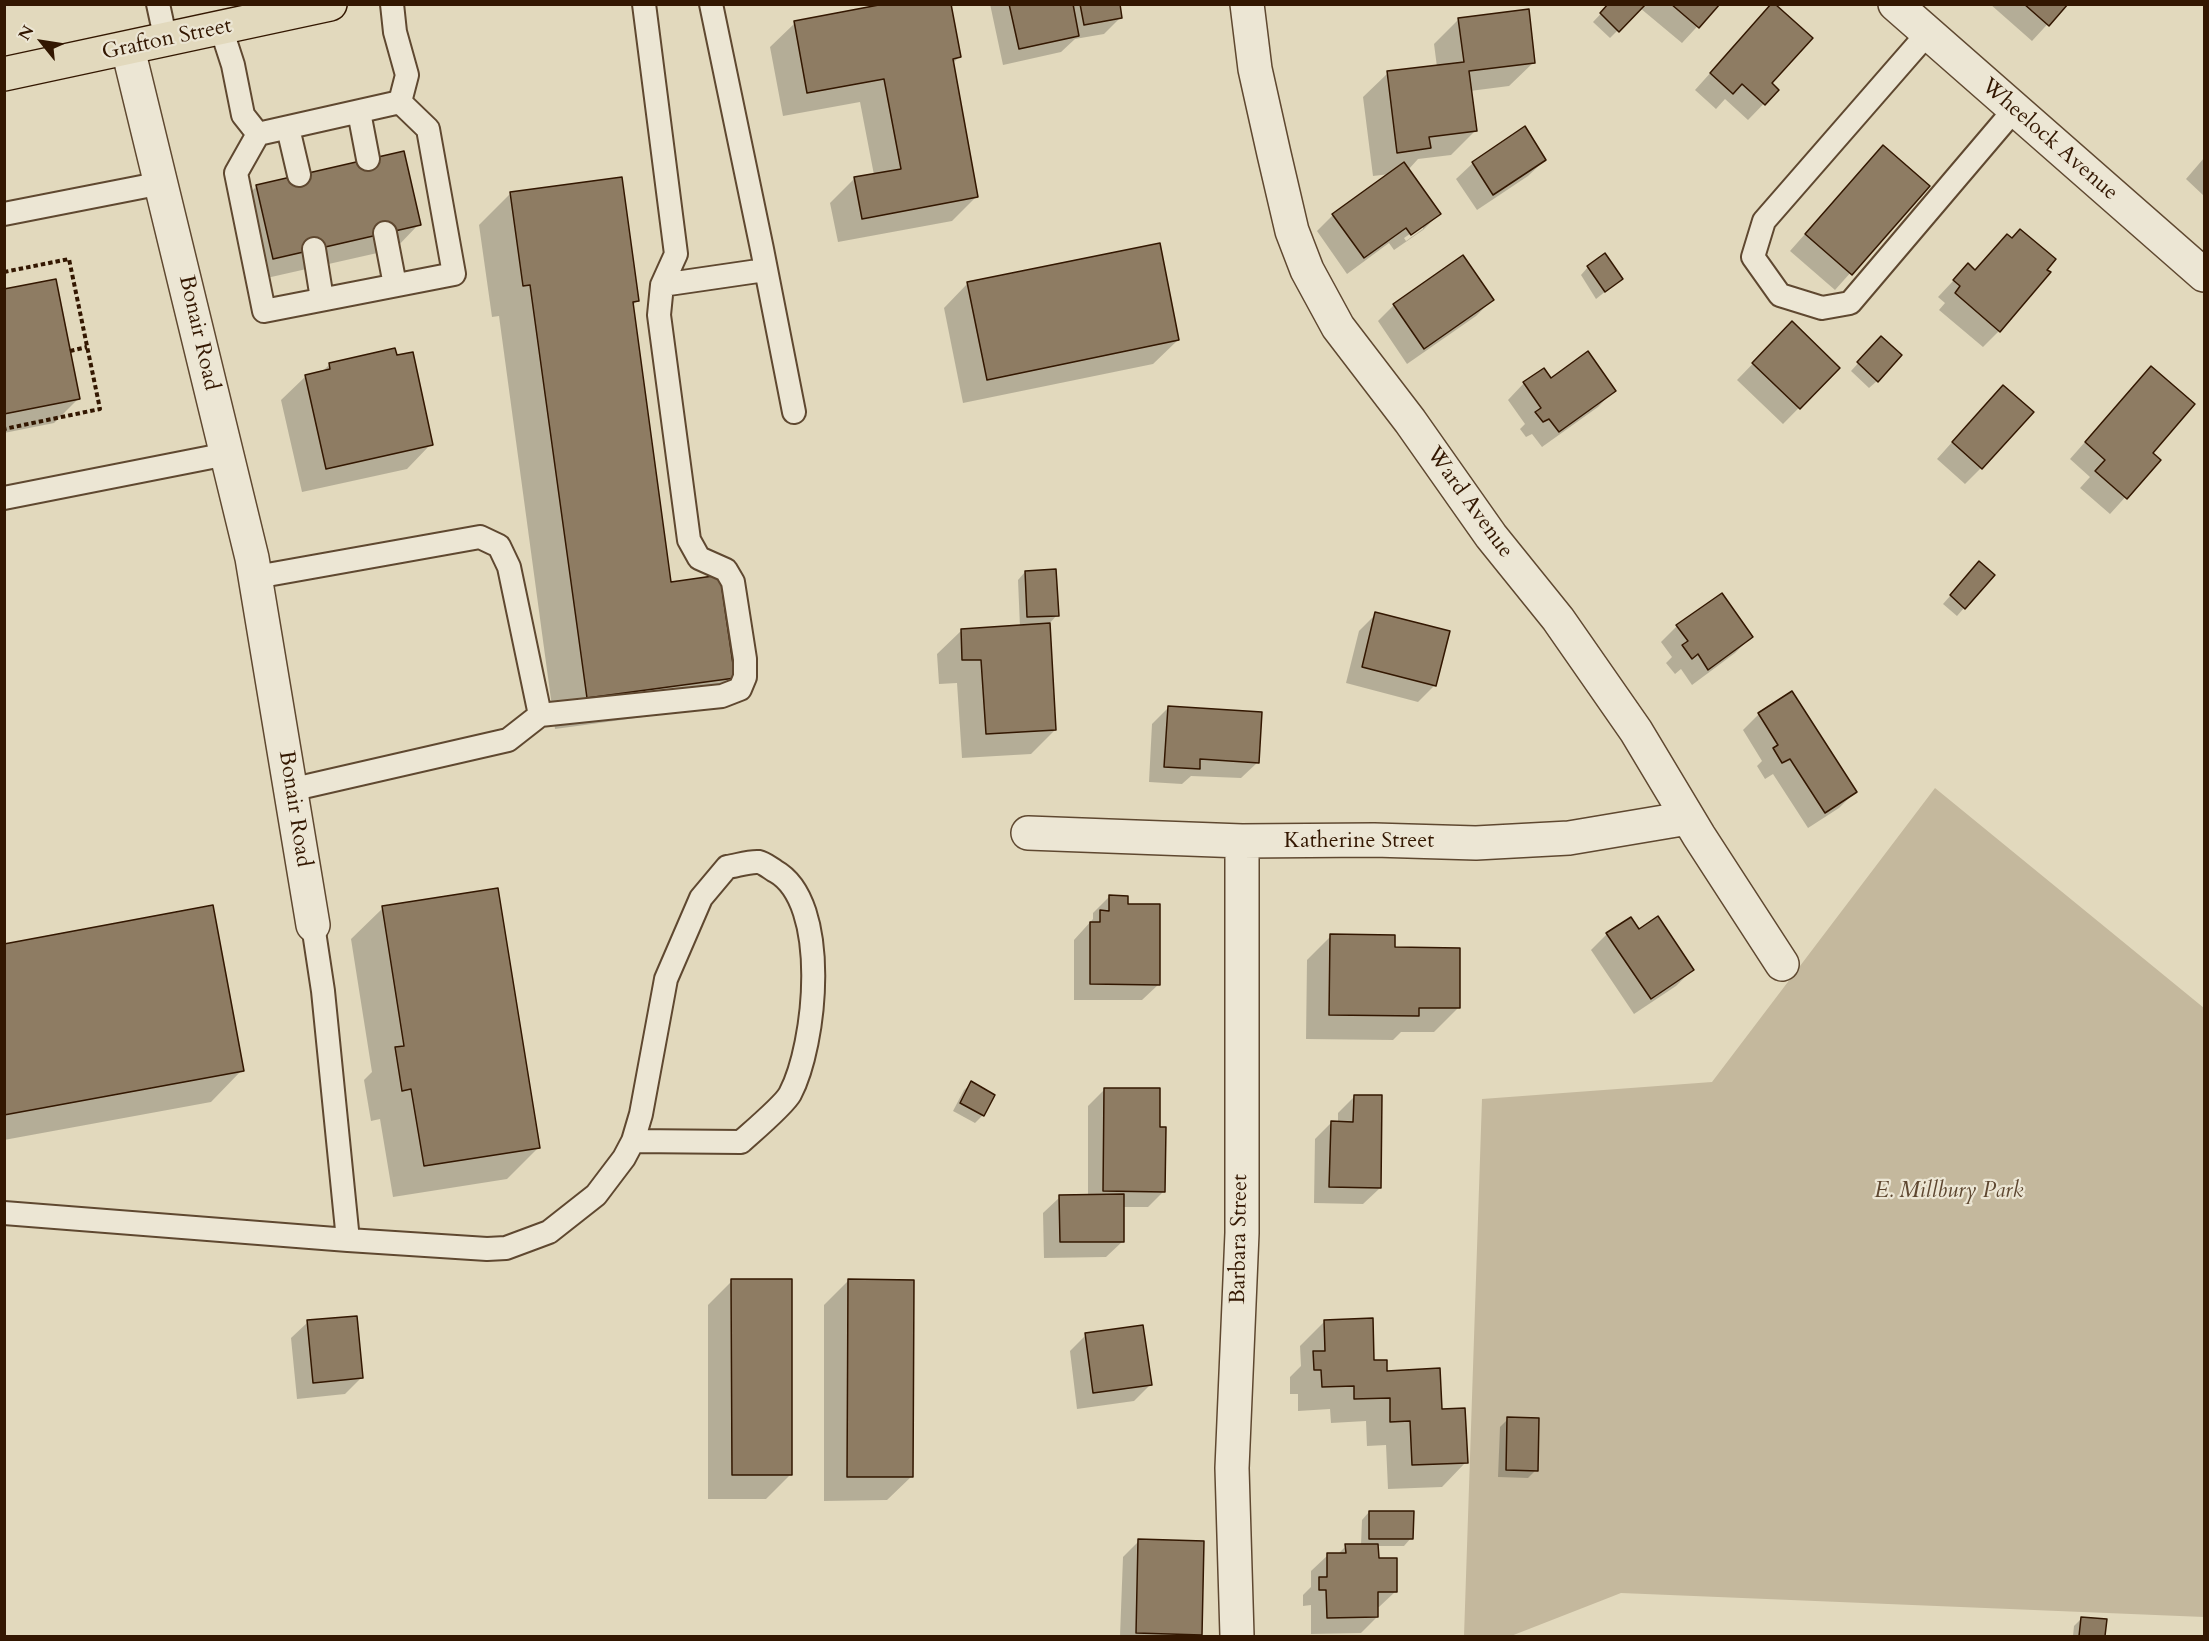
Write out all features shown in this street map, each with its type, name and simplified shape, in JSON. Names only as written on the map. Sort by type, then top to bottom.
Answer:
[{"type":"highway","name":"Grafton Street","points":[[4,74],[166,41],[221,28],[278,10],[330,4]]},
{"type":"street","name":"Ward Avenue","points":[[1247,4],[1255,69],[1269,133],[1292,231],[1306,270],[1338,327],[1410,421],[1491,536],[1558,619],[1636,731],[1688,818],[1782,964]]},
{"type":"street","name":"Wheelock Avenue","points":[[1895,4],[2205,275]]},
{"type":"street","name":"Bonair Road","points":[[129,49],[256,578],[313,925]]},
{"type":"street","name":"Katherine Street","points":[[1028,833],[1242,841],[1374,840],[1476,843],[1569,838],[1688,818]]},
{"type":"street","name":"Barbara Street","points":[[1237,1636],[1232,1468],[1242,1233],[1242,841]]},
{"type":"lane","points":[[158,4],[166,41]]},
{"type":"lane","points":[[392,4],[395,32],[407,75],[400,102]]},
{"type":"lane","points":[[290,790],[508,740],[540,715],[722,696],[740,689],[745,677],[746,659],[733,582],[726,570],[699,558],[689,540],[659,315],[662,285],[676,254],[644,4]]},
{"type":"lane","points":[[711,4],[794,411]]},
{"type":"lane","points":[[221,28],[233,65],[243,115],[258,134]]},
{"type":"lane","points":[[1927,34],[1764,221],[1754,257],[1780,295],[1822,308],[1850,303],[2014,110]]},
{"type":"lane","points":[[400,102],[428,129],[454,274],[264,311],[236,173],[258,134],[400,102]]},
{"type":"lane","points":[[359,112],[368,159]]},
{"type":"lane","points":[[288,128],[299,175]]},
{"type":"lane","points":[[4,214],[162,183]]},
{"type":"lane","points":[[385,233],[395,285]]},
{"type":"lane","points":[[314,249],[322,299]]},
{"type":"lane","points":[[662,285],[765,270]]},
{"type":"lane","points":[[4,498],[227,454]]},
{"type":"lane","points":[[256,578],[480,537],[499,546],[509,567],[540,715]]},
{"type":"lane","points":[[4,1213],[488,1249],[506,1248],[549,1232],[596,1195],[624,1158],[633,1141],[641,1114],[666,979],[701,898],[727,867],[759,862],[784,876],[800,898],[810,931],[814,988],[808,1040],[789,1095],[741,1142],[633,1141]]},
{"type":"lane","name":"Bonair Road","points":[[313,925],[323,991],[348,1240]]},
{"type":"path","points":[[4,272],[69,259],[100,409],[4,429]]},
{"type":"path","points":[[70,351],[87,347]]},
{"type":"green space","name":"E. Millbury Park","points":[[1935,788],[2204,1008],[2204,1617],[1621,1593],[1511,1636],[1464,1636],[1482,1099],[1712,1082]]},
{"type":"building","points":[[884,4],[951,4],[961,57],[953,59],[978,197],[862,219],[854,177],[901,169],[884,79],[807,93],[794,21]]},
{"type":"building","points":[[1009,4],[1073,4],[1079,36],[1019,49]]},
{"type":"building","points":[[1080,4],[1120,4],[1122,18],[1084,25]]},
{"type":"building","points":[[1608,4],[1646,4],[1619,32],[1600,13]]},
{"type":"building","points":[[1671,4],[1720,4],[1699,28]]},
{"type":"building","points":[[1771,4],[1775,4],[1813,38],[1772,83],[1779,90],[1765,105],[1742,84],[1733,94],[1710,73]]},
{"type":"building","points":[[2024,4],[2068,4],[2049,26]]},
{"type":"building","points":[[1529,9],[1535,63],[1469,71],[1477,131],[1429,137],[1431,148],[1397,153],[1387,71],[1464,62],[1458,18]]},
{"type":"building","points":[[1525,126],[1546,160],[1493,195],[1472,162]]},
{"type":"building","points":[[1883,145],[1930,186],[1852,275],[1805,234]]},
{"type":"building","points":[[404,151],[421,225],[273,259],[256,185]]},
{"type":"building","points":[[1404,162],[1441,214],[1411,235],[1406,228],[1364,258],[1332,214]]},
{"type":"building","points":[[622,177],[639,301],[633,302],[671,582],[720,575],[735,678],[587,698],[530,285],[523,286],[510,192]]},
{"type":"building","points":[[2020,229],[2056,259],[2047,270],[2051,272],[2000,332],[1955,293],[1960,286],[1953,280],[1968,263],[1975,270],[2007,234],[2012,238]]},
{"type":"building","points":[[1160,243],[1179,340],[987,380],[967,282]]},
{"type":"building","points":[[1605,253],[1623,279],[1605,292],[1587,266]]},
{"type":"building","points":[[1463,255],[1494,300],[1424,349],[1393,304]]},
{"type":"building","points":[[56,279],[80,399],[4,414],[4,289]]},
{"type":"building","points":[[1792,321],[1840,368],[1800,409],[1752,363]]},
{"type":"building","points":[[1881,336],[1902,355],[1878,382],[1857,362]]},
{"type":"building","points":[[395,348],[397,355],[413,352],[433,445],[326,469],[305,375],[330,369],[329,363]]},
{"type":"building","points":[[1588,351],[1616,391],[1559,432],[1549,419],[1543,422],[1535,412],[1541,408],[1523,382],[1544,368],[1551,378]]},
{"type":"building","points":[[2151,366],[2195,404],[2153,453],[2161,460],[2127,499],[2095,471],[2105,460],[2085,442]]},
{"type":"building","points":[[2003,385],[2034,412],[1982,469],[1952,442]]},
{"type":"building","points":[[1979,561],[1995,575],[1965,609],[1950,595]]},
{"type":"building","points":[[1056,569],[1059,616],[1027,617],[1025,571]]},
{"type":"building","points":[[1722,593],[1753,637],[1708,670],[1698,654],[1692,659],[1682,645],[1688,641],[1676,625]]},
{"type":"building","points":[[1375,612],[1450,631],[1436,686],[1362,667]]},
{"type":"building","points":[[1050,623],[1056,730],[986,734],[981,660],[962,660],[961,629]]},
{"type":"building","points":[[1792,691],[1857,792],[1825,813],[1790,759],[1782,763],[1773,748],[1778,745],[1758,713]]},
{"type":"building","points":[[1168,706],[1262,712],[1259,763],[1200,759],[1200,769],[1164,767]]},
{"type":"building","points":[[498,888],[540,1148],[424,1166],[411,1089],[402,1091],[395,1047],[404,1046],[382,906]]},
{"type":"building","points":[[1109,895],[1128,896],[1128,904],[1160,904],[1160,985],[1090,984],[1090,922],[1100,922],[1100,910],[1109,911]]},
{"type":"building","points":[[213,905],[244,1071],[4,1115],[4,944]]},
{"type":"building","points":[[1658,916],[1694,970],[1651,999],[1606,933],[1631,917],[1639,929]]},
{"type":"building","points":[[1330,934],[1395,935],[1395,947],[1460,948],[1460,1008],[1419,1008],[1419,1016],[1329,1015]]},
{"type":"building","points":[[971,1081],[995,1095],[984,1116],[960,1103]]},
{"type":"building","points":[[1104,1088],[1160,1088],[1160,1127],[1166,1127],[1165,1192],[1103,1191]]},
{"type":"building","points":[[1354,1095],[1382,1095],[1381,1188],[1329,1187],[1331,1121],[1353,1122]]},
{"type":"building","points":[[1124,1194],[1124,1242],[1060,1242],[1059,1195]]},
{"type":"building","points":[[731,1279],[792,1279],[792,1475],[732,1475]]},
{"type":"building","points":[[848,1279],[914,1280],[913,1477],[847,1477]]},
{"type":"building","points":[[357,1316],[363,1378],[313,1383],[307,1320]]},
{"type":"building","points":[[1373,1318],[1374,1360],[1387,1360],[1387,1371],[1440,1368],[1442,1409],[1465,1408],[1468,1463],[1412,1465],[1410,1421],[1390,1422],[1390,1398],[1354,1399],[1354,1386],[1322,1387],[1321,1370],[1314,1370],[1313,1351],[1325,1351],[1324,1320]]},
{"type":"building","points":[[1143,1325],[1152,1385],[1093,1393],[1085,1333]]},
{"type":"building","points":[[1507,1417],[1539,1418],[1538,1471],[1506,1470]]},
{"type":"building","points":[[1369,1511],[1414,1511],[1413,1539],[1369,1539]]},
{"type":"building","points":[[1138,1539],[1204,1541],[1202,1635],[1136,1633]]},
{"type":"building","points":[[1345,1544],[1378,1544],[1379,1558],[1397,1558],[1397,1592],[1378,1592],[1378,1617],[1327,1618],[1326,1590],[1319,1590],[1319,1577],[1327,1577],[1327,1553],[1346,1553]]},
{"type":"building","points":[[2081,1617],[2107,1619],[2105,1636],[2079,1636]]}]
